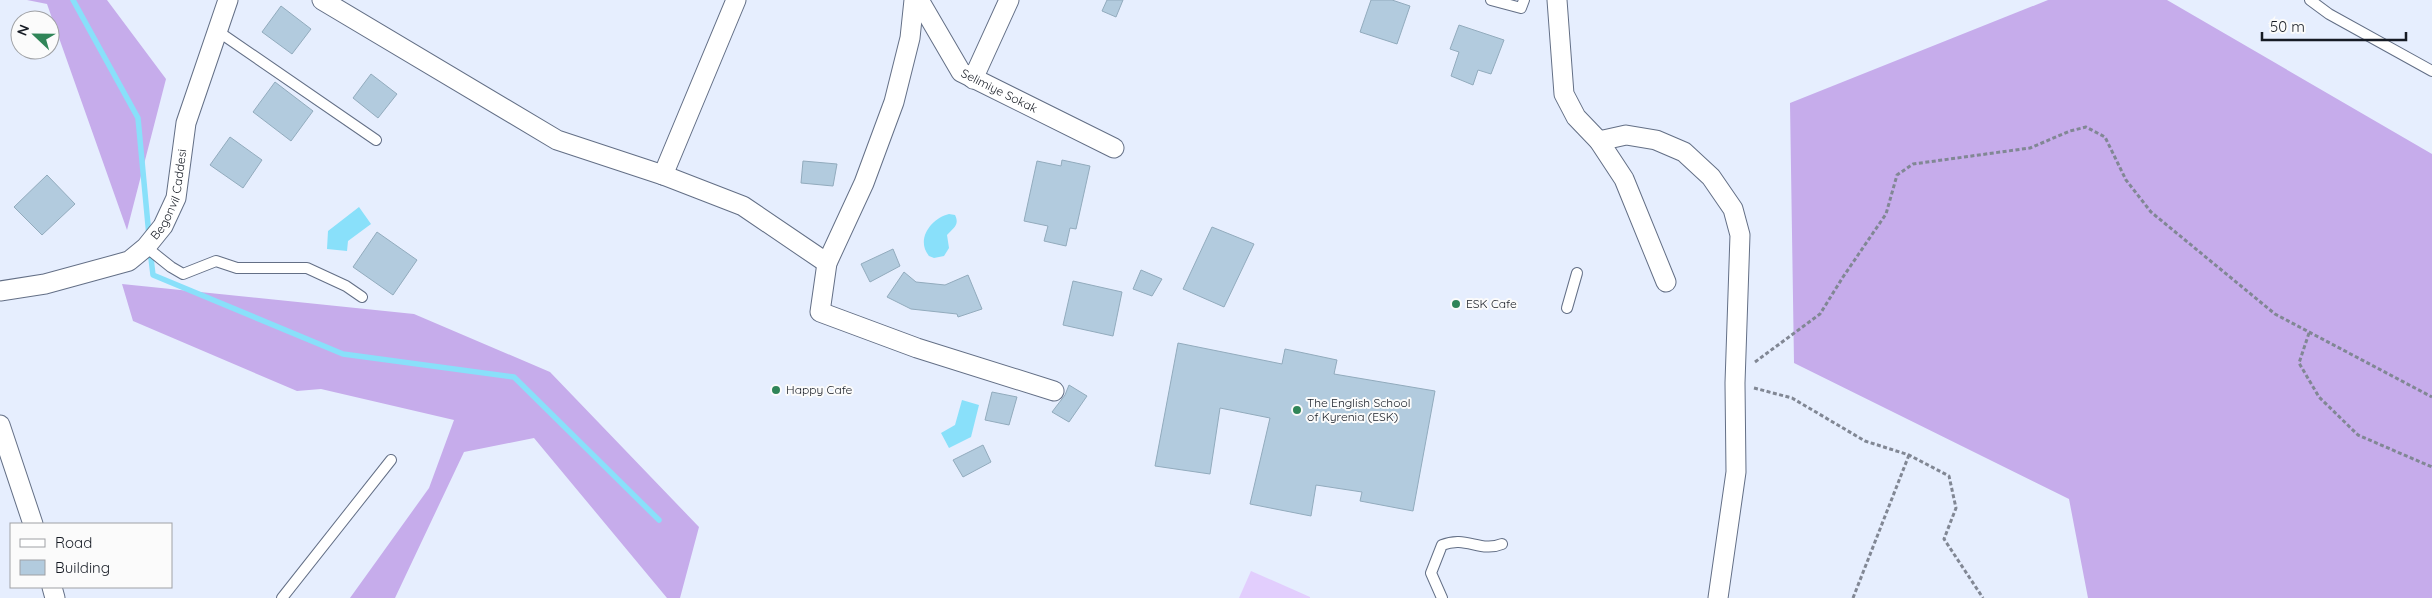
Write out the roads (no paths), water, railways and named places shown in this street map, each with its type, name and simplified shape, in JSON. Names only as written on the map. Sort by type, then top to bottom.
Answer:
[{"type":"street","name":"Begonvil Caddesi","points":[[3,294],[129,261],[146,247],[163,226],[176,198],[186,123],[216,30],[228,0]]},
{"type":"street","points":[[322,0],[557,140],[663,174],[743,206],[827,262]]},
{"type":"street","points":[[663,174],[736,0]]},
{"type":"street","points":[[914,0],[910,38],[894,102],[864,183],[827,262],[820,312],[917,348],[1054,391]]},
{"type":"street","name":"Selimiye Sokak","points":[[919,0],[961,72],[1114,148]]},
{"type":"street","points":[[972,79],[1009,0]]},
{"type":"street","points":[[1557,0],[1564,94],[1576,117],[1599,141],[1624,179],[1666,282]]},
{"type":"street","points":[[1599,141],[1626,135],[1656,140],[1684,152],[1710,177],[1732,209],[1740,235],[1735,384],[1736,472],[1718,598]]},
{"type":"street","points":[[0,425],[33,523]]},
{"type":"lane","points":[[1491,0],[1521,8],[1524,0]]},
{"type":"lane","points":[[2310,0],[2329,14],[2432,71]]},
{"type":"lane","points":[[216,30],[376,140]]},
{"type":"lane","points":[[146,247],[183,274],[216,261],[237,268],[307,268],[346,286],[362,297]]},
{"type":"lane","points":[[1567,308],[1577,273]]},
{"type":"lane","points":[[282,598],[392,460]]},
{"type":"lane","points":[[1442,598],[1432,573],[1442,545],[1453,540],[1493,548],[1502,544]]},
{"type":"water","points":[[359,207],[371,224],[348,241],[347,251],[327,249],[328,231]]},
{"type":"water","points":[[949,214],[955,215],[957,221],[947,235],[949,248],[944,256],[934,258],[929,256],[924,243],[927,230],[937,220]]},
{"type":"water","points":[[962,400],[979,405],[971,437],[949,448],[941,433],[955,425]]},
{"type":"waterway","points":[[73,0],[138,118],[149,236]]},
{"type":"waterway","points":[[150,250],[153,275],[343,354],[514,377],[659,520]]},
{"type":"place","name":"ESK Cafe","points":[[1456,304]]},
{"type":"place","name":"Happy Cafe","points":[[776,390]]},
{"type":"place","name":"The English School of Kyrenia (ESK)","points":[[1297,410]]}]
